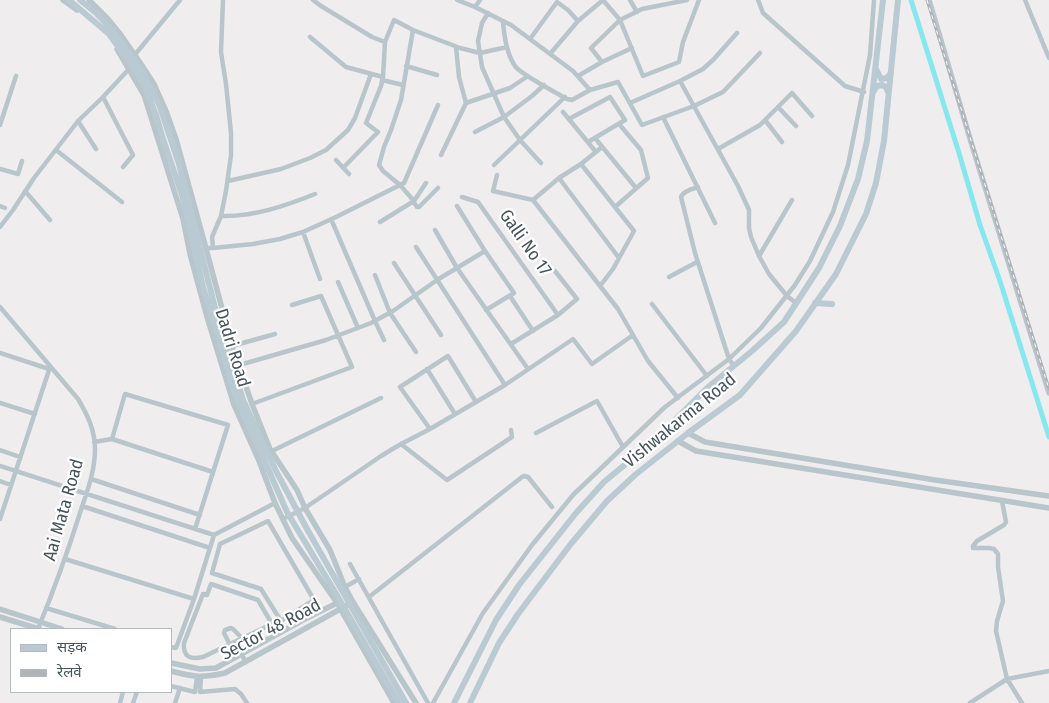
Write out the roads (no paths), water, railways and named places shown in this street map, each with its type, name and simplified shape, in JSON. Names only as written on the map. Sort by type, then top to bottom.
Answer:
[{"type":"main road","points":[[69,0],[109,34],[142,80],[156,115],[182,195],[203,287],[236,394],[287,512],[338,596],[399,703]]},
{"type":"main road","points":[[80,0],[113,31],[142,70],[160,107],[179,164],[216,312],[243,400],[276,471],[307,529],[406,703]]},
{"type":"main road","name":"Vishwakarma Road","points":[[454,703],[496,620],[519,585],[576,514],[604,482],[657,438],[707,388],[784,322],[819,268],[840,226],[858,179],[867,141],[883,0]]},
{"type":"main road","name":"Vishwakarma Road","points":[[470,703],[500,642],[518,614],[570,545],[607,501],[635,475],[688,432],[740,395],[796,331],[836,274],[866,214],[876,184],[884,140],[898,0]]},
{"type":"main road","points":[[875,68],[881,79],[887,78],[891,73]]},
{"type":"main road","points":[[873,94],[877,86],[882,85],[886,87],[888,95]]},
{"type":"main road","points":[[815,303],[832,304]]},
{"type":"main road","points":[[387,690],[403,681]]},
{"type":"street","name":"Dadri Road","points":[[63,0],[99,28],[114,44],[144,95],[183,219],[190,254],[207,317],[234,404],[275,503],[292,538],[338,603],[394,703]]},
{"type":"street","name":"Dadri Road","points":[[89,0],[108,19],[135,56],[154,84],[166,111],[203,236],[232,346],[252,404],[272,451],[297,490],[305,508],[330,550],[352,600],[416,703]]},
{"type":"street","points":[[0,227],[78,121],[103,98],[180,0]]},
{"type":"street","points":[[213,248],[212,237],[221,216],[231,155],[231,133],[221,52],[223,0]]},
{"type":"street","points":[[313,0],[372,37],[385,42]]},
{"type":"street","points":[[457,0],[475,6],[511,25],[573,71],[590,90]]},
{"type":"street","points":[[475,6],[480,0]]},
{"type":"street","points":[[550,54],[578,21],[603,0],[620,20],[643,76],[679,62],[683,42],[699,0]]},
{"type":"street","points":[[630,0],[637,12]]},
{"type":"street","points":[[602,62],[591,48],[620,20],[642,9],[687,0]]},
{"type":"street","points":[[758,0],[763,13],[844,86],[864,92]]},
{"type":"street","points":[[433,703],[483,613],[509,575],[573,495],[665,408],[729,359],[762,328],[795,285],[810,261],[832,212],[848,165],[870,55],[874,0]]},
{"type":"street","points":[[929,0],[1049,393]]},
{"type":"street","points":[[1025,0],[1049,58]]},
{"type":"street","points":[[530,39],[557,2],[578,21]]},
{"type":"street","points":[[488,13],[482,23],[478,41],[482,68],[504,117],[520,140],[541,163]]},
{"type":"street","points":[[342,168],[378,132],[366,123],[381,86],[385,42],[393,20],[412,30],[456,47],[480,52],[507,47]]},
{"type":"street","points":[[503,21],[508,52],[515,68],[565,98],[572,100],[590,90],[618,82],[642,125],[694,106],[723,92],[760,53]]},
{"type":"street","points":[[412,30],[400,100],[379,165],[383,171],[400,185],[417,207],[438,188]]},
{"type":"street","points":[[630,103],[680,82],[703,69],[737,33]]},
{"type":"street","points":[[310,37],[346,67],[403,85]]},
{"type":"street","points":[[441,155],[466,103],[459,77],[456,47]]},
{"type":"street","points":[[578,76],[632,48]]},
{"type":"street","points":[[406,66],[437,75]]},
{"type":"street","points":[[228,181],[281,169],[326,150],[348,130],[355,118],[371,74]]},
{"type":"street","points":[[0,125],[16,76]]},
{"type":"street","points":[[466,103],[510,88],[528,76]]},
{"type":"street","points":[[680,82],[738,186],[749,210],[749,228],[759,256],[769,274],[796,304]]},
{"type":"street","points":[[475,132],[504,117],[544,85]]},
{"type":"street","points":[[718,149],[760,125],[792,93],[812,116]]},
{"type":"street","points":[[569,119],[610,96],[624,120],[588,142]]},
{"type":"street","points":[[103,98],[133,155],[123,167]]},
{"type":"street","points":[[494,165],[565,98]]},
{"type":"street","points":[[206,248],[253,244],[303,232],[404,183],[438,105]]},
{"type":"street","points":[[778,107],[796,126]]},
{"type":"street","points":[[563,112],[596,152]]},
{"type":"street","points":[[663,117],[716,223]]},
{"type":"street","points":[[765,120],[782,142]]},
{"type":"street","points":[[78,121],[96,149]]},
{"type":"street","points":[[615,207],[648,178],[641,150],[619,124]]},
{"type":"street","points":[[595,138],[636,188]]},
{"type":"street","points":[[533,200],[559,178],[581,164],[602,147]]},
{"type":"street","points":[[56,150],[122,202]]},
{"type":"street","points":[[0,169],[18,174],[22,160]]},
{"type":"street","points":[[336,160],[348,174]]},
{"type":"street","points":[[581,164],[634,231],[613,270],[600,286]]},
{"type":"street","points":[[497,175],[492,191],[533,200],[618,309],[648,361],[678,398]]},
{"type":"street","points":[[559,178],[620,258]]},
{"type":"street","points":[[380,222],[413,201],[426,184]]},
{"type":"street","points":[[698,187],[684,192],[681,196],[697,262],[729,359],[734,366]]},
{"type":"street","points":[[25,191],[50,220]]},
{"type":"street","points":[[221,216],[241,215],[265,210],[292,203],[315,194]]},
{"type":"street","name":"Galli No 17","points":[[462,197],[478,202],[558,314]]},
{"type":"street","points":[[759,256],[792,200]]},
{"type":"street","points":[[457,206],[514,293],[486,310]]},
{"type":"street","points":[[331,219],[384,340]]},
{"type":"street","points":[[435,230],[457,268],[528,369]]},
{"type":"street","points":[[303,232],[320,279]]},
{"type":"street","points":[[187,240],[203,236]]},
{"type":"street","points":[[416,247],[505,385]]},
{"type":"street","points":[[224,370],[326,340],[375,321],[485,251]]},
{"type":"street","points":[[669,277],[697,262]]},
{"type":"street","points":[[394,263],[441,335]]},
{"type":"street","points":[[511,344],[578,299],[555,271]]},
{"type":"street","points":[[375,275],[390,313],[416,352]]},
{"type":"street","points":[[338,282],[358,328]]},
{"type":"street","points":[[252,404],[352,367],[321,296],[292,305]]},
{"type":"street","points":[[510,296],[533,331]]},
{"type":"street","points":[[652,304],[707,376]]},
{"type":"street","name":"Aai Mata Road","points":[[0,307],[78,399],[93,430],[94,463],[91,479],[65,559],[39,628]]},
{"type":"street","points":[[232,346],[275,334]]},
{"type":"street","points":[[283,519],[305,508],[381,456],[505,385],[573,339],[592,364],[633,335]]},
{"type":"street","points":[[0,353],[50,368],[0,519]]},
{"type":"street","points":[[430,429],[400,387],[448,356],[476,402]]},
{"type":"street","points":[[427,369],[455,414]]},
{"type":"street","points":[[112,439],[125,394],[228,426],[195,529]]},
{"type":"street","points":[[272,451],[381,398]]},
{"type":"street","points":[[536,433],[597,400],[623,447]]},
{"type":"street","points":[[0,403],[34,414]]},
{"type":"street","points":[[401,444],[447,480],[512,436],[511,430]]},
{"type":"street","points":[[688,432],[705,442],[935,480],[1049,496]]},
{"type":"street","points":[[94,442],[112,439],[214,472]]},
{"type":"street","points":[[678,441],[696,451],[1049,508]]},
{"type":"street","points":[[0,450],[20,457]]},
{"type":"street","points":[[606,464],[616,472]]},
{"type":"street","points":[[0,466],[214,535],[275,503]]},
{"type":"street","points":[[370,597],[522,477],[528,477],[552,507]]},
{"type":"street","points":[[91,479],[200,515]]},
{"type":"street","points":[[0,481],[11,485]]},
{"type":"street","points":[[1002,501],[1006,522],[977,541],[973,548],[994,549],[998,554],[1003,601],[996,630],[1007,679],[1022,703]]},
{"type":"street","points":[[82,506],[210,548]]},
{"type":"street","points":[[268,521],[314,600],[297,611],[281,621],[260,589],[212,573],[220,544],[268,521]]},
{"type":"street","points":[[172,647],[176,648],[214,535]]},
{"type":"street","points":[[65,559],[194,599]]},
{"type":"street","points":[[350,564],[428,703]]},
{"type":"street","points":[[345,587],[358,579]]},
{"type":"street","points":[[211,584],[258,600],[272,624],[243,639],[203,657],[189,657],[185,654],[184,642],[203,594],[207,595],[211,584]]},
{"type":"street","name":"Sector 48 Road","points":[[172,663],[190,668],[210,670],[223,666],[304,620],[338,603],[352,600]]},
{"type":"street","name":"Sector 48 Road","points":[[172,671],[199,677],[225,673],[341,609],[352,600]]},
{"type":"street","points":[[46,608],[112,628]]},
{"type":"street","points":[[0,609],[59,628]]},
{"type":"street","points":[[297,611],[304,620]]},
{"type":"street","points":[[0,617],[36,628]]},
{"type":"street","points":[[230,646],[224,630],[231,628],[243,639]]},
{"type":"street","points":[[235,643],[246,662]]},
{"type":"street","points":[[970,703],[1007,679],[1049,671]]},
{"type":"street","points":[[172,686],[195,692],[199,677]]},
{"type":"street","points":[[199,677],[200,692],[234,689],[241,694],[247,703]]},
{"type":"street","points":[[175,703],[180,688]]},
{"type":"waterway","points":[[911,0],[980,225],[1000,281],[1049,437]]},
{"type":"railway","points":[[927,0],[1049,389]]}]
